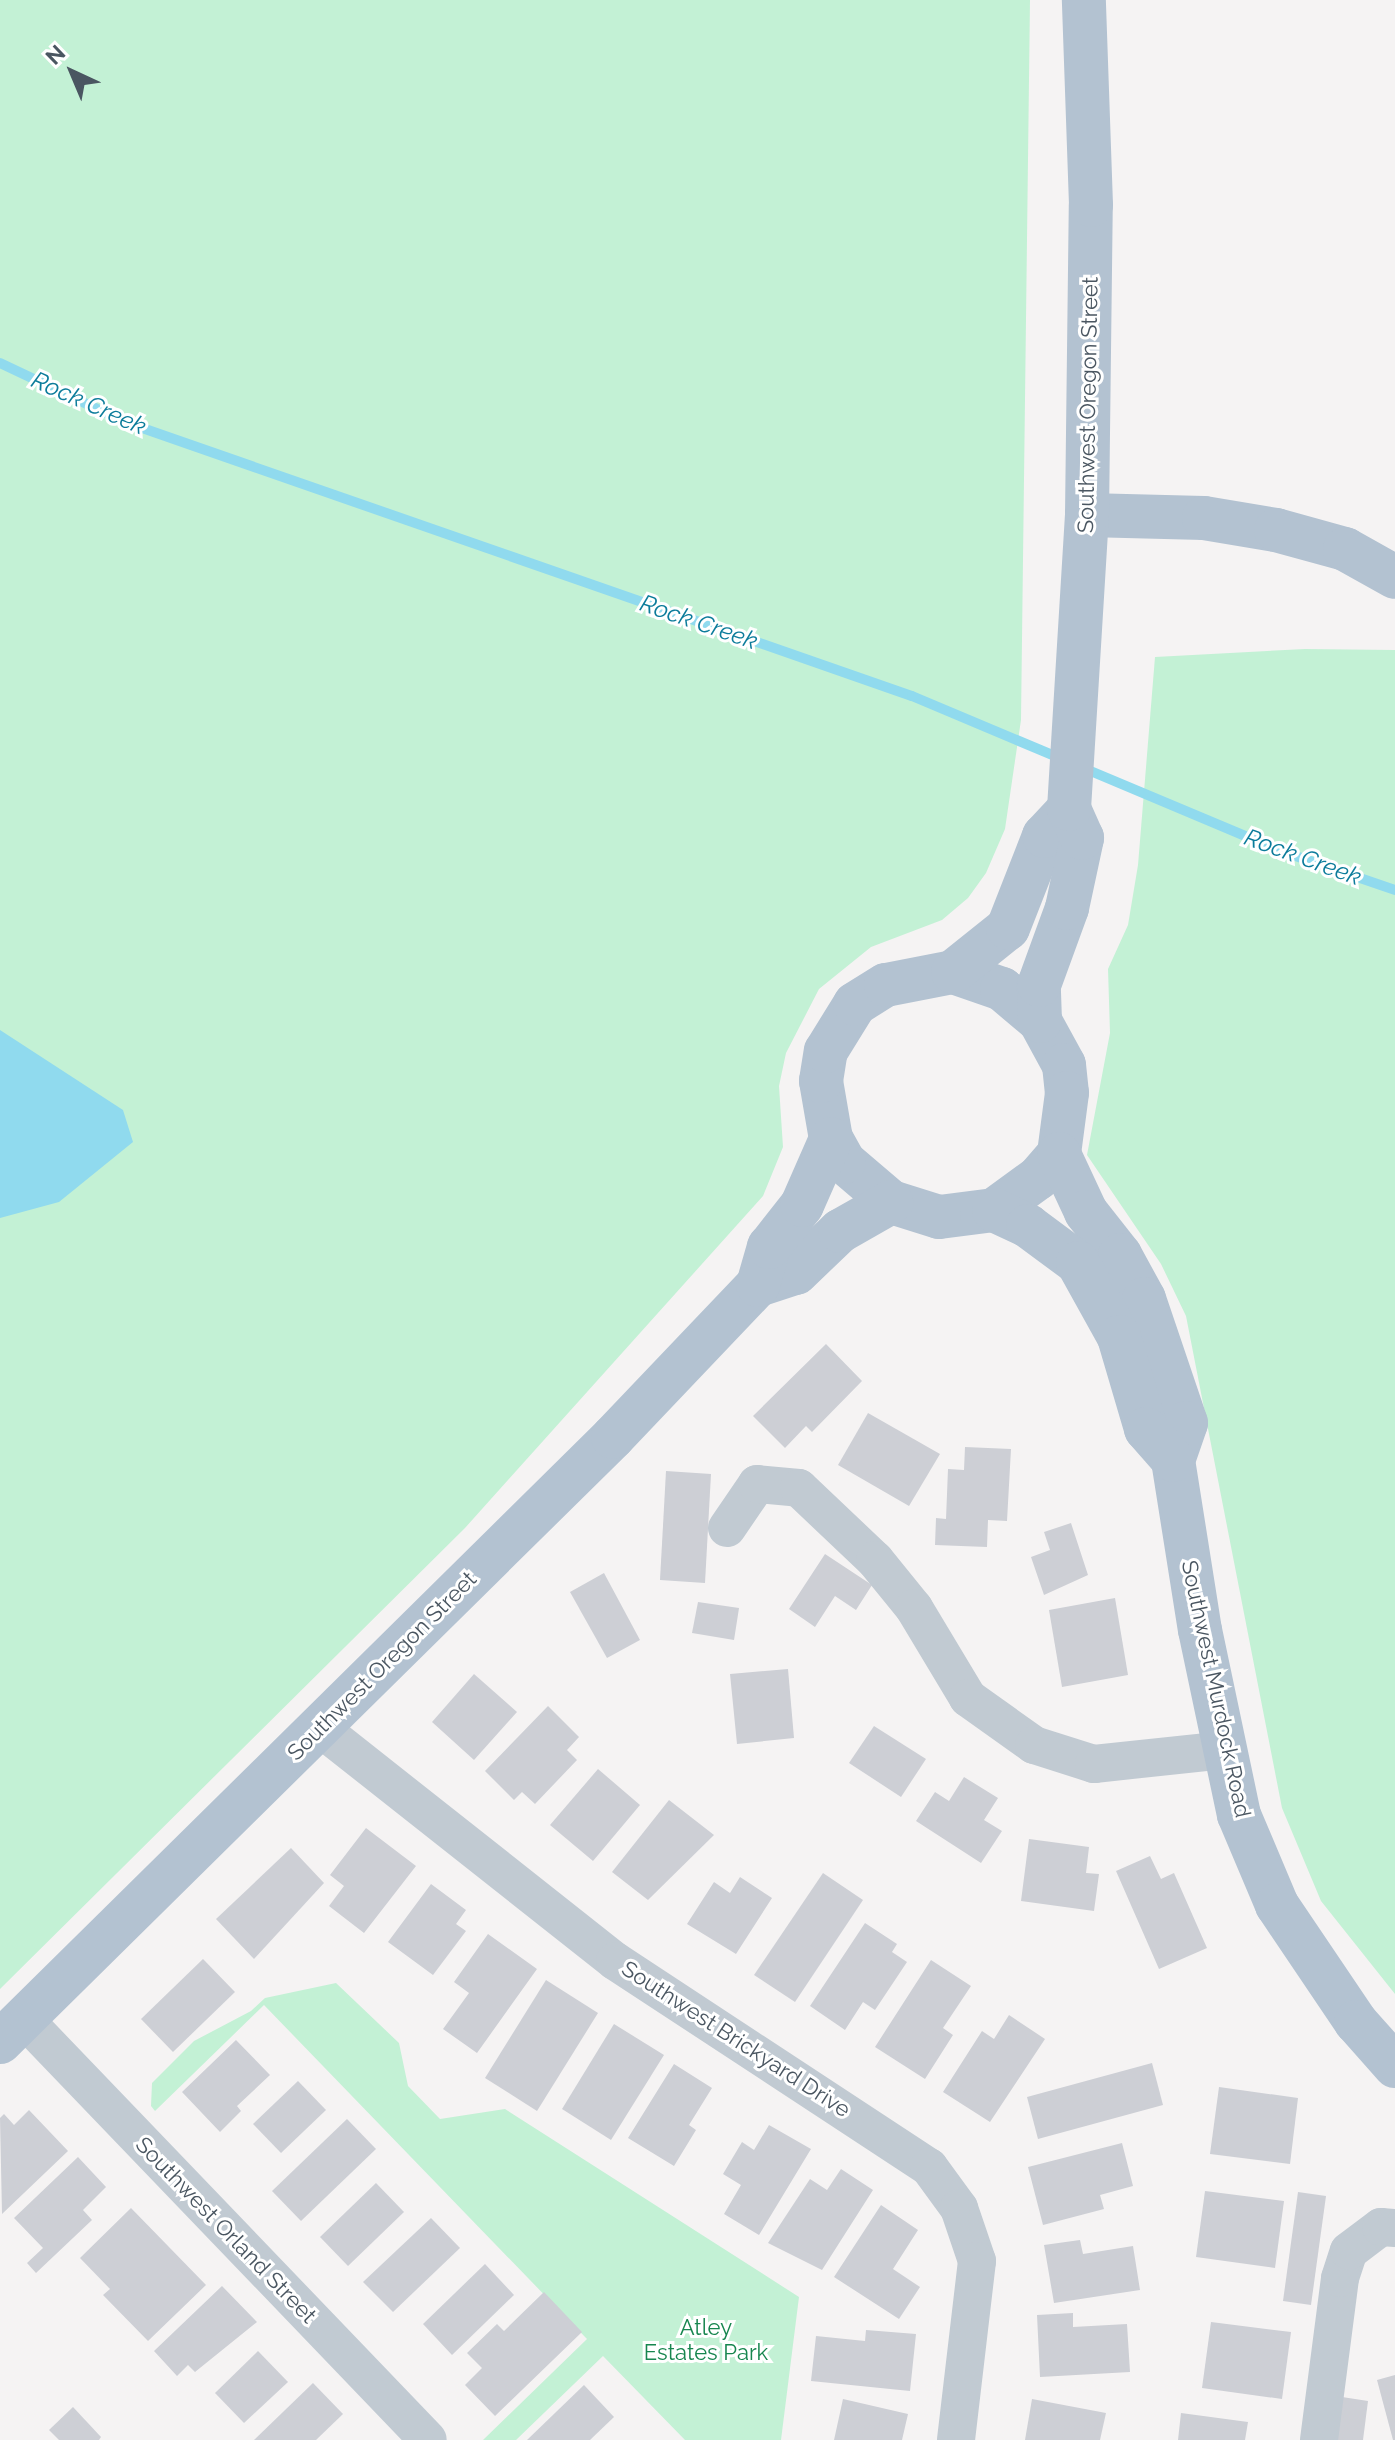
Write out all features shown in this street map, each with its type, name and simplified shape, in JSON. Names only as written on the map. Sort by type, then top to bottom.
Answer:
[{"type":"main road","name":"Southwest Oregon Street","points":[[1040,1021],[1039,985],[1067,908],[1082,838],[1069,809],[1087,515],[1091,205],[1084,0]]},
{"type":"main road","points":[[1087,515],[1204,518],[1276,530],[1345,549],[1395,577]]},
{"type":"main road","points":[[1059,1154],[1014,1199],[994,1210],[939,1217],[891,1202],[866,1186],[831,1139],[822,1109],[826,1051],[855,1004],[886,985],[953,972],[1008,928],[1044,836],[1069,809]]},
{"type":"main road","name":"Southwest Oregon Street","points":[[953,972],[1002,989],[1040,1021],[1064,1065],[1067,1093],[1059,1154]]},
{"type":"main road","name":"Southwest Oregon Street","points":[[758,1285],[769,1247],[802,1205],[831,1139]]},
{"type":"main road","name":"Southwest Murdock Road","points":[[1059,1154],[1086,1212],[1133,1277],[1166,1354],[1186,1423],[1173,1460],[1224,1750],[1239,1815],[1277,1905],[1320,1974],[1395,2066]]},
{"type":"main road","name":"Southwest Oregon Street","points":[[12,2031],[320,1728],[758,1285],[796,1273],[840,1231],[891,1202]]},
{"type":"main road","points":[[994,1210],[1028,1226],[1078,1263],[1119,1337],[1146,1429],[1173,1460]]},
{"type":"street","points":[[727,1528],[757,1484],[799,1488],[875,1560],[942,1651],[968,1698],[1034,1745],[1094,1764],[1224,1750]]},
{"type":"street","name":"Southwest Brickyard Drive","points":[[320,1728],[615,1961],[929,2167],[959,2208],[977,2261],[956,2440]]},
{"type":"street","name":"Southwest Orland Street","points":[[12,2031],[428,2440]]},
{"type":"street","points":[[1319,2440],[1340,2278],[1349,2251],[1372,2231],[1395,2228]]},
{"type":"green space","points":[[0,0],[1030,0],[1021,720],[1005,829],[986,873],[968,898],[942,920],[871,947],[819,989],[786,1053],[779,1086],[783,1147],[763,1196],[465,1528],[0,1989]]},
{"type":"green space","points":[[1305,649],[1395,650],[1395,1994],[1321,1901],[1282,1808],[1186,1316],[1161,1264],[1087,1155],[1110,1033],[1108,969],[1128,925],[1138,865],[1155,657]]},
{"type":"green space","name":"Atley Estates Park","points":[[336,1983],[399,2043],[408,2086],[440,2119],[505,2109],[799,2297],[781,2440],[685,2440],[603,2356],[516,2440],[483,2440],[587,2339],[264,2005],[155,2111],[151,2106],[152,2083],[194,2041],[251,2011],[265,1998]]},
{"type":"water","points":[[0,1030],[123,1110],[133,1142],[59,1202],[0,1218]]},
{"type":"building","points":[[826,1344],[862,1381],[812,1432],[806,1426],[785,1448],[753,1416]]},
{"type":"building","points":[[868,1413],[940,1454],[909,1506],[838,1465]]},
{"type":"building","points":[[965,1447],[1011,1449],[1007,1521],[988,1520],[987,1547],[935,1545],[936,1518],[946,1519],[948,1469],[964,1470]]},
{"type":"building","points":[[666,1471],[711,1474],[705,1583],[660,1580]]},
{"type":"building","points":[[1071,1523],[1088,1575],[1044,1595],[1031,1557],[1050,1550],[1044,1532]]},
{"type":"building","points":[[825,1554],[872,1585],[856,1610],[835,1596],[815,1627],[789,1609]]},
{"type":"building","points":[[604,1573],[640,1640],[607,1658],[570,1592]]},
{"type":"building","points":[[1115,1598],[1128,1675],[1062,1687],[1049,1610]]},
{"type":"building","points":[[698,1602],[739,1608],[734,1640],[692,1633]]},
{"type":"building","points":[[788,1669],[794,1738],[737,1744],[730,1674]]},
{"type":"building","points":[[474,1674],[517,1712],[474,1760],[432,1722]]},
{"type":"building","points":[[548,1706],[579,1737],[567,1750],[577,1760],[535,1804],[522,1792],[514,1800],[485,1771]]},
{"type":"building","points":[[874,1726],[926,1759],[901,1797],[849,1763]]},
{"type":"building","points":[[598,1769],[640,1805],[593,1861],[550,1825]]},
{"type":"building","points":[[964,1777],[998,1798],[984,1820],[1002,1831],[981,1863],[916,1821],[935,1792],[949,1801]]},
{"type":"building","points":[[669,1800],[714,1835],[648,1900],[612,1872]]},
{"type":"building","points":[[366,1828],[416,1866],[364,1933],[329,1906],[344,1886],[330,1875]]},
{"type":"building","points":[[1029,1839],[1089,1847],[1086,1873],[1099,1874],[1094,1911],[1021,1901]]},
{"type":"building","points":[[291,1848],[324,1883],[254,1959],[216,1919]]},
{"type":"building","points":[[1150,1856],[1161,1879],[1174,1873],[1207,1948],[1159,1969],[1116,1871]]},
{"type":"building","points":[[823,1873],[863,1900],[795,2002],[754,1975]]},
{"type":"building","points":[[740,1877],[772,1898],[736,1954],[687,1924],[714,1882],[730,1893]]},
{"type":"building","points":[[431,1884],[466,1910],[456,1924],[466,1931],[433,1975],[388,1942]]},
{"type":"building","points":[[865,1923],[897,1944],[892,1952],[907,1962],[875,2010],[863,2002],[845,2030],[810,2006]]},
{"type":"building","points":[[488,1934],[537,1969],[477,2053],[443,2029],[469,1993],[454,1982]]},
{"type":"building","points":[[203,1959],[235,1992],[173,2052],[141,2019]]},
{"type":"building","points":[[931,1960],[971,1986],[943,2028],[953,2035],[925,2079],[875,2047]]},
{"type":"building","points":[[546,1980],[598,2013],[537,2111],[485,2078]]},
{"type":"building","points":[[1009,2015],[1045,2039],[990,2122],[943,2092],[982,2031],[994,2039]]},
{"type":"building","points":[[614,2024],[664,2055],[611,2140],[562,2109]]},
{"type":"building","points":[[236,2040],[270,2075],[237,2106],[241,2111],[220,2132],[182,2092]]},
{"type":"building","points":[[1152,2063],[1163,2105],[1038,2139],[1027,2097]]},
{"type":"building","points":[[674,2064],[712,2088],[689,2125],[696,2130],[674,2166],[628,2138]]},
{"type":"building","points":[[298,2081],[326,2110],[281,2153],[253,2124]]},
{"type":"building","points":[[1219,2087],[1298,2098],[1290,2164],[1210,2154]]},
{"type":"building","points":[[29,2110],[68,2151],[2,2214],[0,2118],[4,2114],[14,2125]]},
{"type":"building","points":[[347,2119],[376,2149],[301,2221],[272,2191]]},
{"type":"building","points":[[769,2125],[811,2149],[759,2235],[724,2214],[741,2185],[723,2174],[742,2142],[754,2150]]},
{"type":"building","points":[[1122,2143],[1133,2186],[1100,2195],[1104,2209],[1043,2225],[1028,2167]]},
{"type":"building","points":[[78,2157],[106,2187],[83,2210],[92,2220],[36,2273],[27,2263],[43,2248],[14,2218]]},
{"type":"building","points":[[841,2169],[873,2190],[822,2270],[768,2243],[810,2179],[827,2190]]},
{"type":"building","points":[[376,2183],[404,2212],[348,2266],[320,2237]]},
{"type":"building","points":[[1205,2191],[1284,2201],[1275,2268],[1196,2257]]},
{"type":"building","points":[[1298,2192],[1326,2196],[1311,2305],[1283,2301]]},
{"type":"building","points":[[881,2205],[918,2230],[893,2269],[920,2287],[899,2319],[834,2277]]},
{"type":"building","points":[[131,2208],[206,2285],[148,2341],[103,2295],[110,2289],[80,2258]]},
{"type":"building","points":[[431,2218],[460,2248],[393,2312],[363,2282]]},
{"type":"building","points":[[1080,2240],[1083,2254],[1133,2246],[1140,2290],[1054,2303],[1044,2245]]},
{"type":"building","points":[[485,2264],[514,2295],[452,2355],[423,2324]]},
{"type":"building","points":[[222,2286],[257,2322],[195,2372],[188,2365],[177,2376],[154,2351]]},
{"type":"building","points":[[544,2292],[582,2332],[495,2416],[465,2385],[482,2368],[467,2353],[497,2324],[504,2331]]},
{"type":"building","points":[[1073,2313],[1073,2327],[1127,2324],[1130,2372],[1040,2377],[1037,2315]]},
{"type":"building","points":[[1211,2322],[1291,2332],[1282,2399],[1202,2388]]},
{"type":"building","points":[[866,2330],[916,2334],[910,2391],[811,2381],[816,2336],[865,2341]]},
{"type":"building","points":[[258,2351],[288,2382],[244,2423],[215,2393]]},
{"type":"building","points":[[1395,2375],[1395,2440],[1393,2440],[1377,2380]]},
{"type":"building","points":[[313,2383],[343,2414],[316,2440],[254,2440]]},
{"type":"building","points":[[584,2385],[614,2417],[590,2440],[527,2440]]},
{"type":"building","points":[[1342,2397],[1368,2401],[1363,2440],[1335,2440]]},
{"type":"building","points":[[843,2399],[908,2414],[902,2440],[834,2440]]},
{"type":"building","points":[[1032,2399],[1106,2413],[1100,2440],[1025,2440]]},
{"type":"building","points":[[73,2407],[101,2437],[99,2440],[59,2440],[49,2430]]},
{"type":"building","points":[[1181,2413],[1248,2422],[1245,2440],[1178,2440]]},
{"type":"waterway","name":"Rock Creek","points":[[0,363],[125,422],[912,696],[1062,759]]},
{"type":"waterway","name":"Rock Creek","points":[[1081,767],[1281,851],[1395,890]]}]
